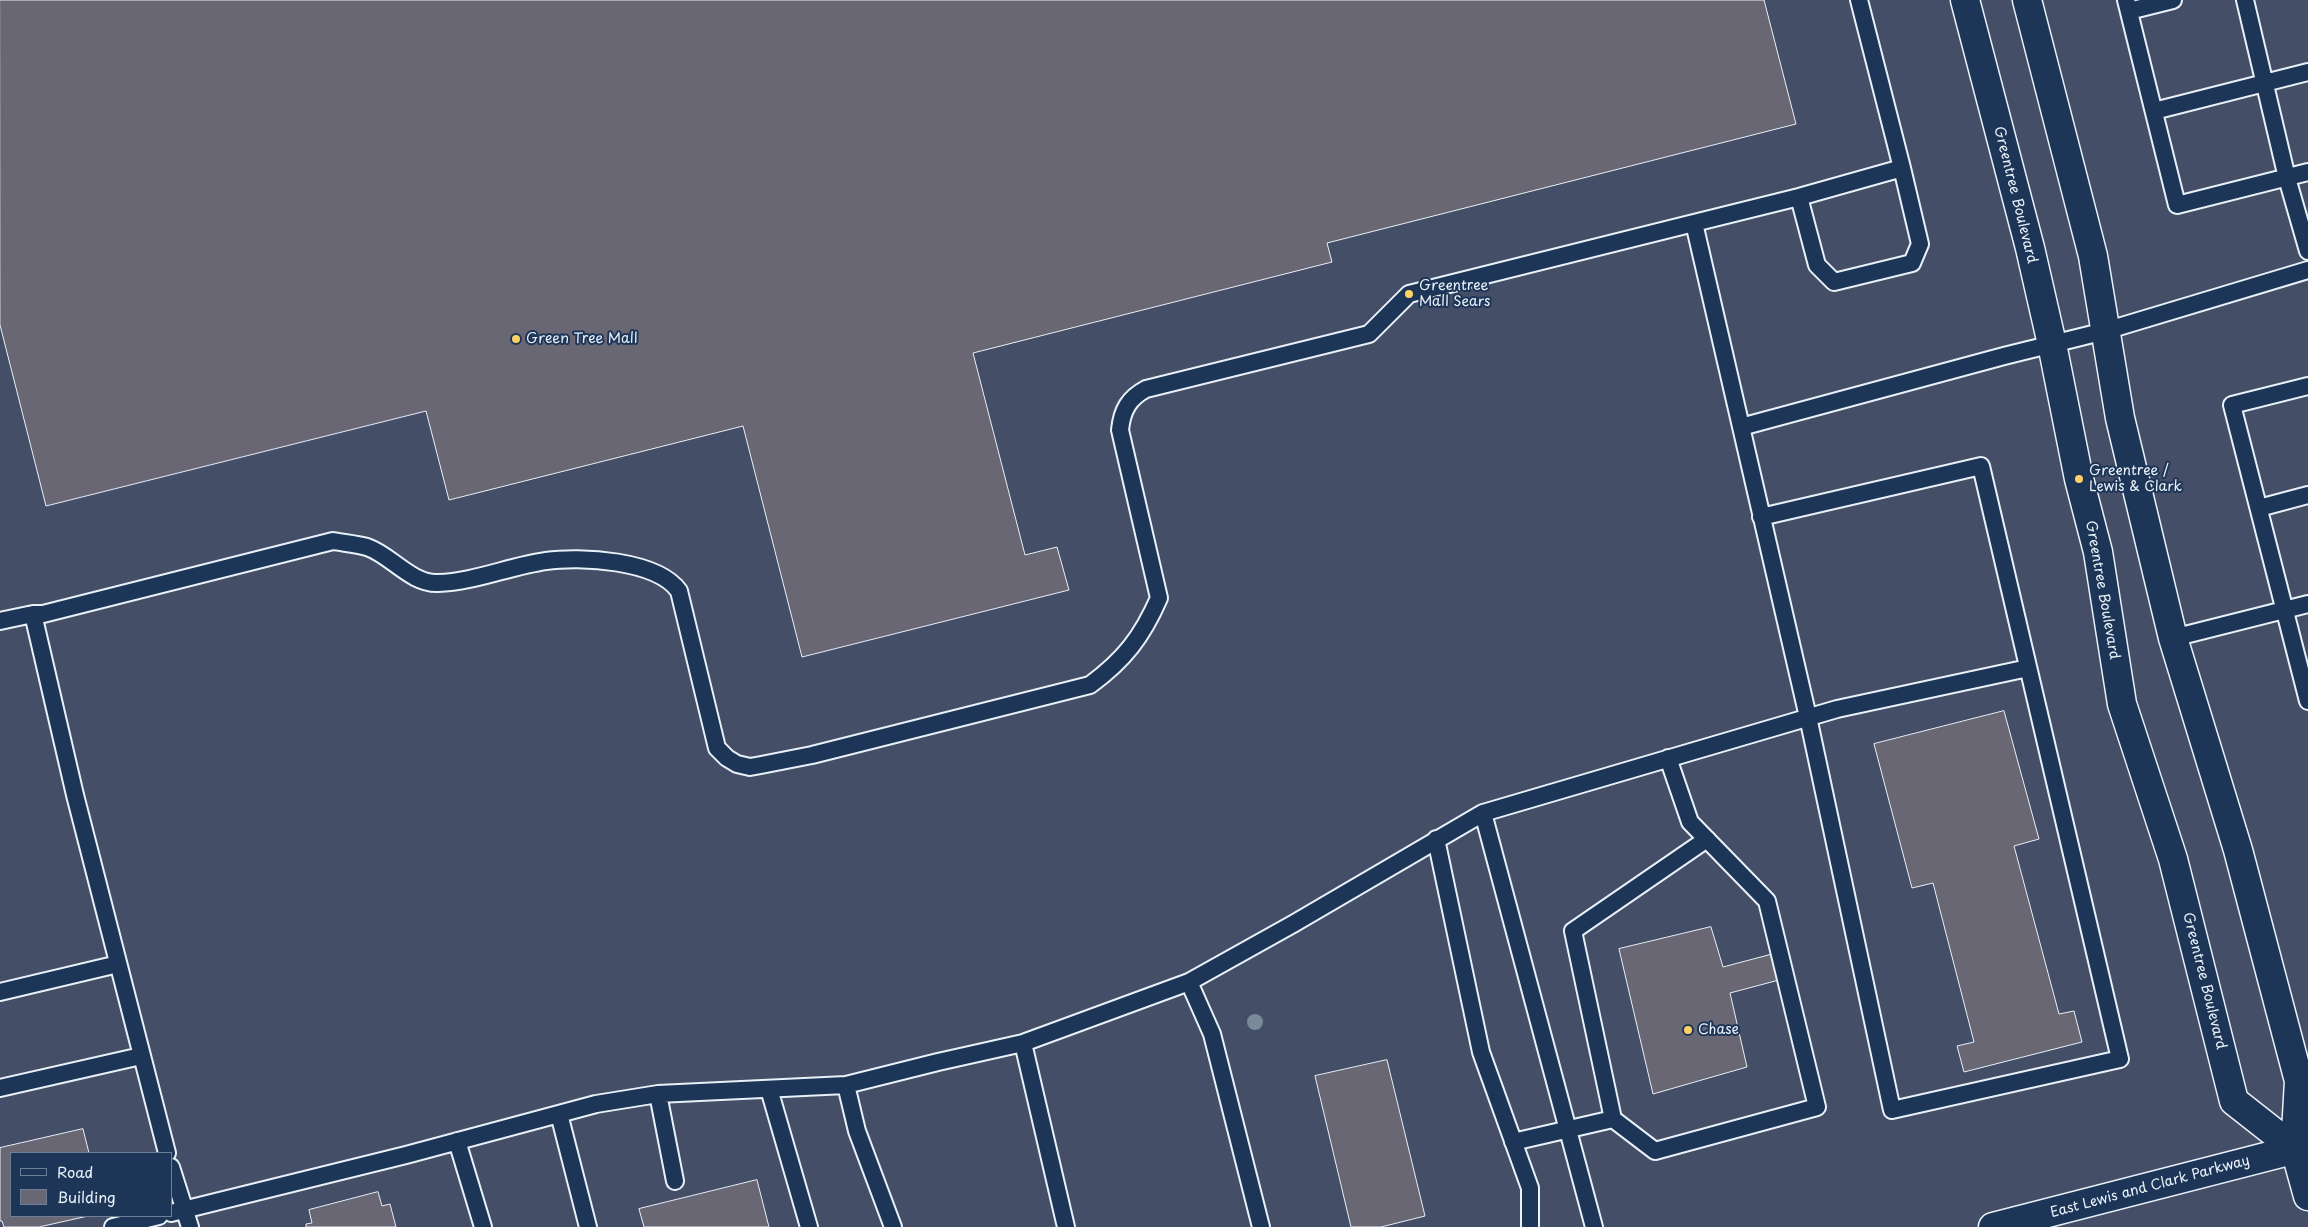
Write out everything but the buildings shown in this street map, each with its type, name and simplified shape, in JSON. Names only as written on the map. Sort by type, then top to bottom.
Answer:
[{"type":"main road","name":"Greentree Boulevard","points":[[1965,0],[2030,248],[2052,344],[2080,479],[2098,552],[2122,704],[2173,859],[2234,1101],[2302,1148]]},
{"type":"main road","points":[[2027,0],[2093,256],[2120,418],[2173,638],[2238,850],[2299,1081],[2302,1148],[2308,1196]]},
{"type":"main road","name":"East Lewis and Clark Parkway","points":[[1993,1227],[2302,1148]]},
{"type":"lane","points":[[1799,197],[1817,265],[1834,282],[1912,263],[1920,244],[1859,0]]},
{"type":"lane","points":[[2173,0],[2127,6],[2177,206],[2308,172]]},
{"type":"lane","points":[[2245,0],[2287,178],[2308,251]]},
{"type":"lane","points":[[2154,111],[2308,72]]},
{"type":"lane","points":[[0,621],[33,614],[43,614],[333,541],[368,547],[407,572],[436,583],[545,561],[602,562],[640,567],[664,577],[679,591],[717,748],[727,758],[737,764],[750,767],[812,755],[1090,685],[1112,669],[1126,655],[1150,620],[1159,598],[1120,430],[1121,418],[1129,400],[1146,389],[1369,334],[1409,294],[1694,224],[1902,168]]},
{"type":"lane","points":[[1694,224],[1761,517],[1808,717],[1892,1110],[2120,1059],[1981,466],[1761,517]]},
{"type":"lane","points":[[1741,427],[2106,331],[2308,270]]},
{"type":"lane","points":[[2308,386],[2232,405],[2308,701]]},
{"type":"lane","points":[[2259,508],[2308,495]]},
{"type":"lane","points":[[2173,638],[2308,604]]},
{"type":"lane","points":[[33,614],[118,964],[167,1152]]},
{"type":"lane","points":[[178,1211],[596,1104],[658,1094],[846,1085],[1023,1043],[1189,982],[1293,924],[1483,813],[1849,706],[2028,668]]},
{"type":"lane","points":[[1668,758],[1690,822],[1707,839],[1767,901],[1817,1107],[1655,1150],[1613,1119],[1573,931],[1707,839]]},
{"type":"lane","points":[[1483,813],[1594,1227]]},
{"type":"lane","points":[[1436,839],[1481,1052],[1530,1188],[1530,1227]]},
{"type":"lane","points":[[0,992],[118,964]]},
{"type":"lane","points":[[1189,982],[1212,1034],[1261,1227]]},
{"type":"lane","points":[[1023,1043],[1066,1227]]},
{"type":"lane","points":[[0,1088],[141,1056]]},
{"type":"lane","points":[[846,1085],[857,1131],[893,1227]]},
{"type":"lane","points":[[769,1089],[809,1227]]},
{"type":"lane","points":[[658,1094],[675,1181]]},
{"type":"lane","points":[[559,1114],[588,1227]]},
{"type":"lane","points":[[1513,1142],[1613,1119]]},
{"type":"lane","points":[[457,1141],[483,1227]]},
{"type":"lane","points":[[172,1173],[178,1211],[190,1227]]},
{"type":"lane","points":[[114,1227],[155,1217]]},
{"type":"shaded area","points":[[0,0],[2308,0],[2308,1227],[0,1227]]},
{"type":"place","name":"Greentree Mall Sears","points":[[1409,294]]},
{"type":"place","name":"Green Tree Mall","points":[[516,339]]},
{"type":"place","name":"Greentree / Lewis & Clark","points":[[2079,479]]},
{"type":"place","name":"Chase","points":[[1688,1030]]}]
